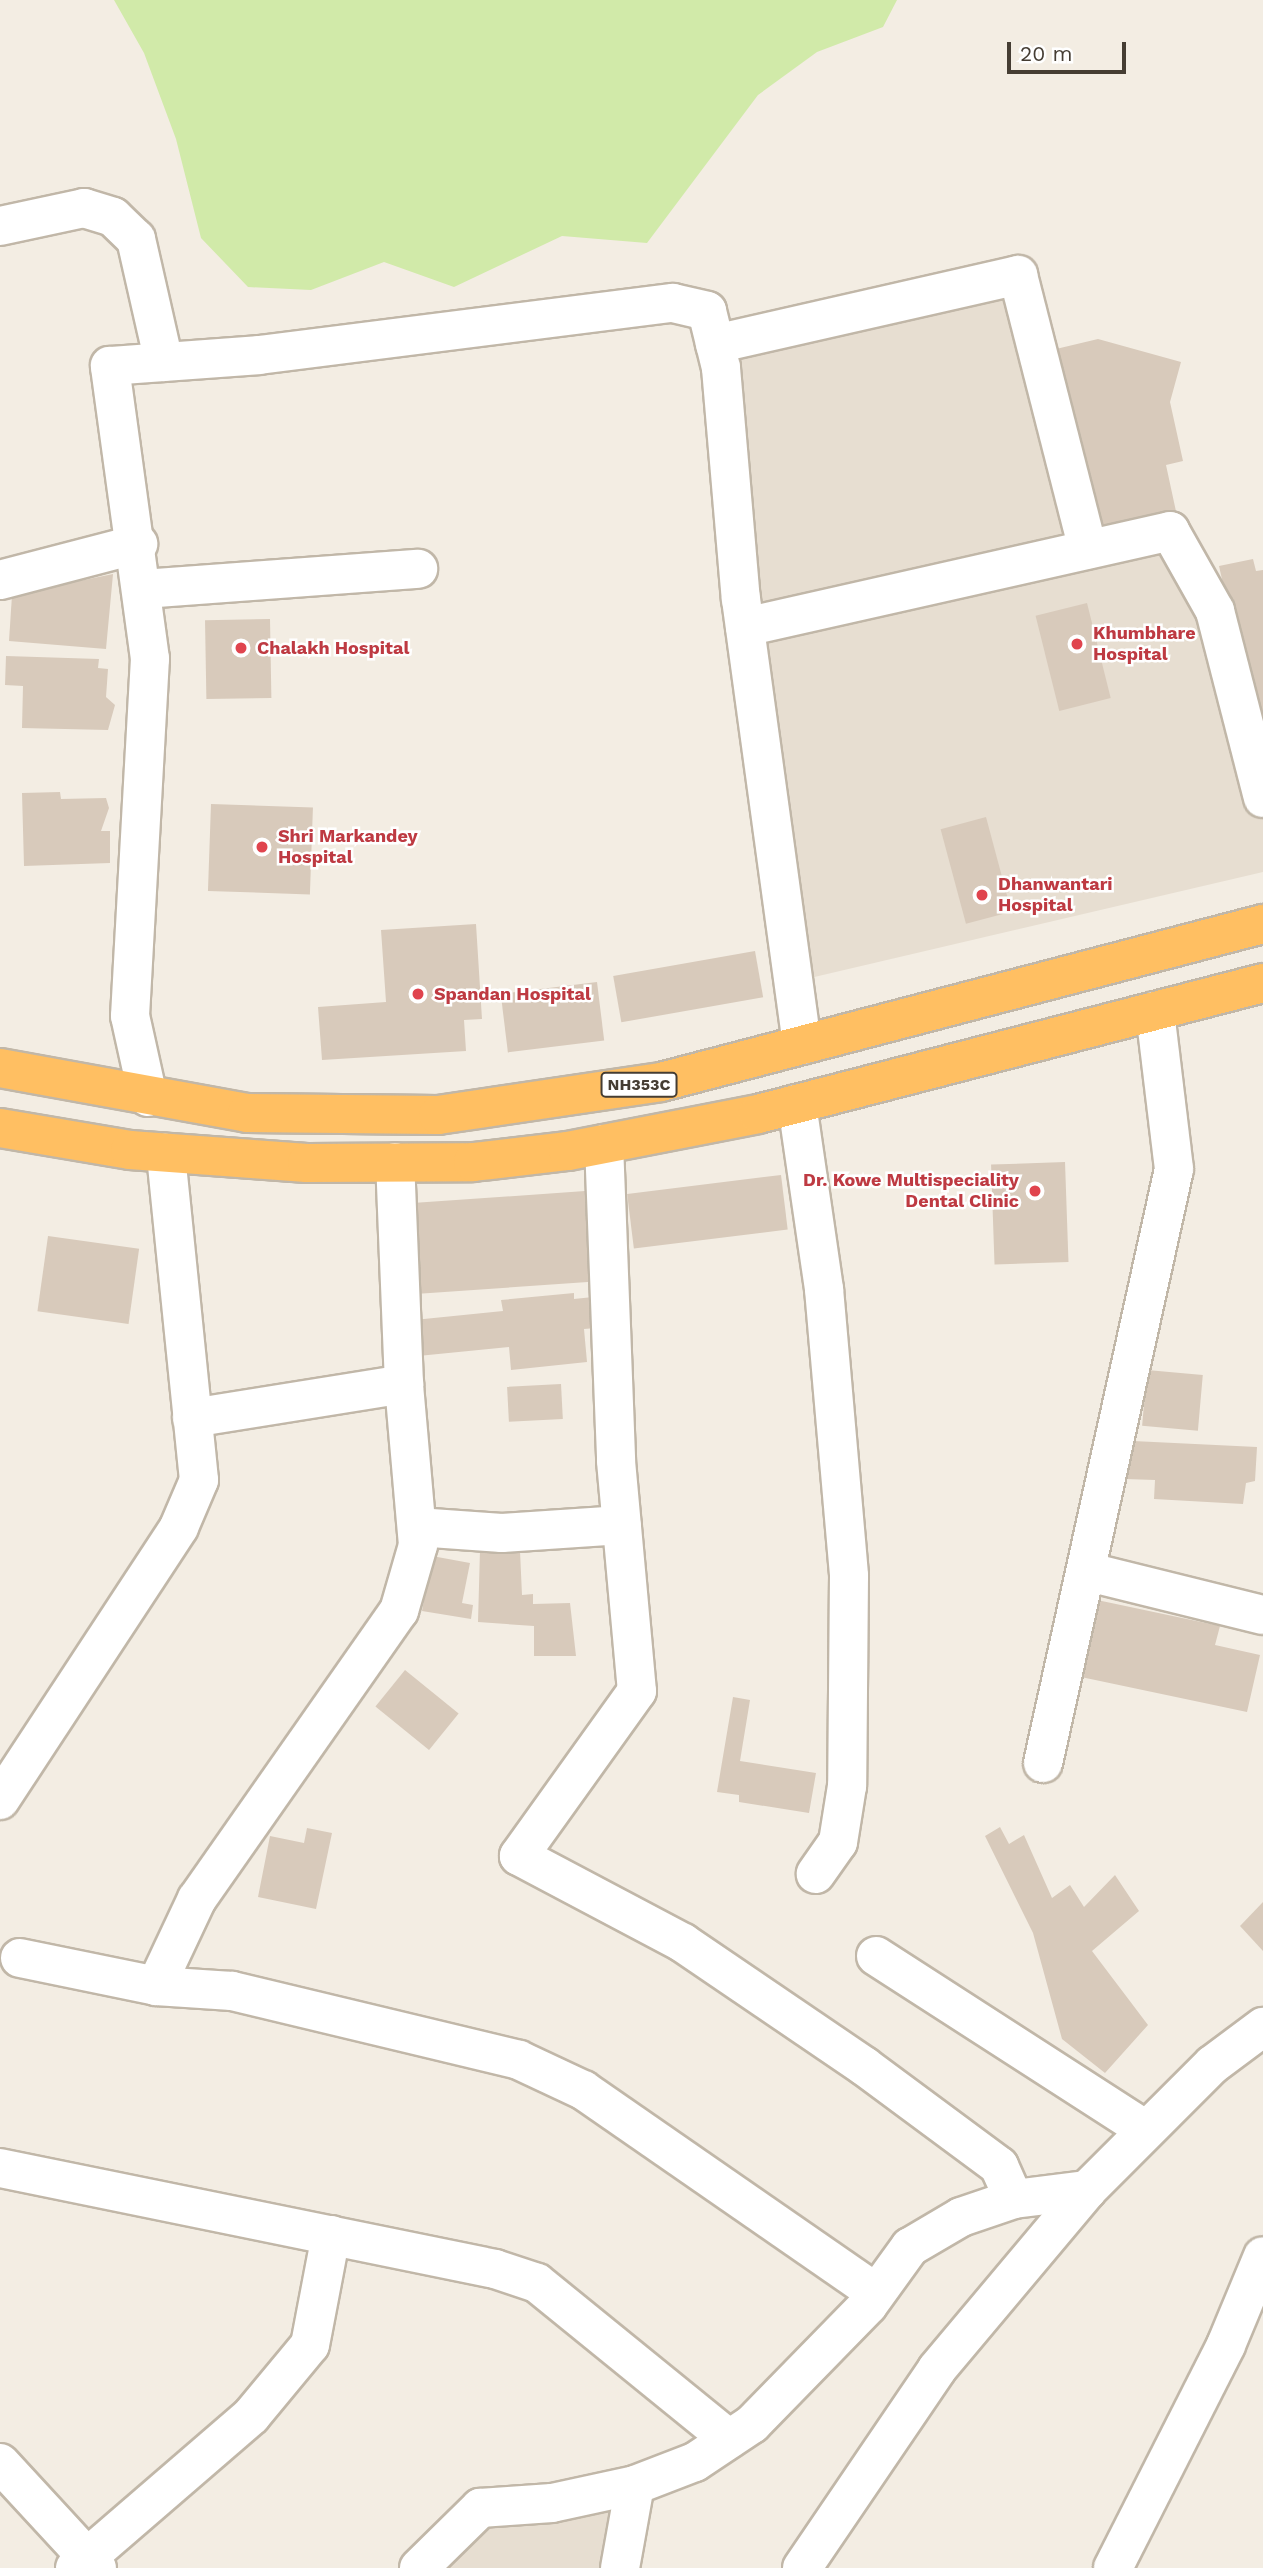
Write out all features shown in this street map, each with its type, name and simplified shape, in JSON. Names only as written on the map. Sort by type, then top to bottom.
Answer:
[{"type":"highway","name":"NH353C","points":[[0,1068],[247,1113],[438,1115],[661,1082],[1263,924]]},
{"type":"highway","points":[[0,1128],[166,1153],[307,1163],[473,1162],[604,1144],[797,1104],[1263,983]]},
{"type":"street","points":[[0,226],[84,208],[113,216],[136,239],[164,362]]},
{"type":"street","points":[[715,344],[1018,275],[1088,549]]},
{"type":"street","points":[[149,1097],[130,1016],[150,659],[138,544],[110,366],[673,303],[707,311],[715,344],[745,627],[802,1045]]},
{"type":"street","points":[[745,627],[1170,531],[1215,611],[1263,798]]},
{"type":"street","points":[[0,580],[138,544]]},
{"type":"street","points":[[143,589],[418,569]]},
{"type":"street","points":[[1044,1763],[1089,1572],[1174,1169],[1155,1011]]},
{"type":"street","points":[[797,1104],[824,1289],[849,1576],[847,1786],[838,1842],[816,1874]]},
{"type":"street","points":[[604,1144],[622,1525],[637,1691],[519,1856],[683,1943],[864,2066],[999,2165],[1014,2199]]},
{"type":"street","points":[[0,1800],[179,1527],[199,1480],[166,1153]]},
{"type":"street","points":[[156,1986],[197,1899],[399,1611],[418,1545],[404,1384],[395,1162]]},
{"type":"street","points":[[192,1418],[404,1384]]},
{"type":"street","points":[[416,1527],[502,1533],[622,1525]]},
{"type":"street","points":[[1089,1572],[1263,1615]]},
{"type":"street","points":[[876,1955],[1146,2130]]},
{"type":"street","points":[[20,1958],[156,1986],[232,1991],[519,2060],[583,2090],[876,2293]]},
{"type":"street","points":[[802,2568],[937,2369],[1087,2190],[1212,2065],[1263,2027]]},
{"type":"street","points":[[0,2168],[331,2235],[537,2283],[729,2439]]},
{"type":"street","points":[[419,2568],[480,2508],[552,2503],[635,2485],[695,2462],[752,2424],[876,2293],[910,2247],[961,2217],[1014,2199],[1087,2190]]},
{"type":"street","points":[[0,2463],[87,2565],[251,2416],[310,2345],[331,2235]]},
{"type":"street","points":[[1113,2568],[1226,2345],[1263,2256]]},
{"type":"street","points":[[620,2568],[635,2485]]},
{"type":"shaded area","points":[[1018,275],[1088,548],[1170,531],[1263,798],[1263,872],[793,982],[715,344]]},
{"type":"shaded area","points":[[635,2485],[620,2568],[419,2568],[480,2508]]},
{"type":"green space","points":[[114,0],[897,0],[883,27],[817,52],[758,95],[647,243],[562,236],[454,287],[384,262],[311,290],[248,287],[201,238],[176,139],[144,53]]},
{"type":"building","points":[[1098,339],[1181,362],[1170,402],[1183,461],[1166,465],[1177,516],[1098,534],[1056,349]]},
{"type":"building","points":[[1253,559],[1256,571],[1263,570],[1263,725],[1255,726],[1219,566]]},
{"type":"building","points":[[113,574],[106,649],[9,641],[12,595]]},
{"type":"building","points":[[1087,603],[1111,698],[1059,711],[1036,616]]},
{"type":"building","points":[[270,619],[271,698],[206,699],[205,620]]},
{"type":"building","points":[[6,656],[99,659],[98,668],[108,669],[106,697],[115,705],[108,730],[22,728],[23,686],[5,685]]},
{"type":"building","points":[[60,792],[61,799],[106,798],[109,808],[101,831],[110,831],[110,863],[24,866],[22,793]]},
{"type":"building","points":[[211,804],[313,808],[310,895],[208,891]]},
{"type":"building","points":[[986,817],[1011,912],[966,924],[941,829]]},
{"type":"building","points":[[476,924],[482,1019],[464,1020],[466,1051],[322,1060],[318,1007],[386,1002],[381,930]]},
{"type":"building","points":[[755,951],[763,997],[621,1022],[613,976]]},
{"type":"building","points":[[597,982],[604,1041],[508,1052],[501,994]]},
{"type":"building","points":[[1065,1162],[1068,1262],[995,1265],[991,1165]]},
{"type":"building","points":[[781,1175],[788,1230],[634,1248],[627,1194]]},
{"type":"building","points":[[585,1191],[591,1282],[412,1294],[405,1204]]},
{"type":"building","points":[[48,1236],[139,1249],[129,1324],[37,1311]]},
{"type":"building","points":[[574,1293],[574,1299],[593,1297],[596,1328],[584,1329],[587,1362],[511,1370],[509,1347],[418,1356],[414,1320],[503,1311],[501,1300]]},
{"type":"building","points":[[1147,1370],[1203,1375],[1198,1431],[1142,1426]]},
{"type":"building","points":[[561,1384],[563,1419],[509,1422],[507,1387]]},
{"type":"building","points":[[1133,1441],[1257,1447],[1255,1481],[1246,1483],[1243,1504],[1154,1499],[1155,1480],[1125,1479]]},
{"type":"building","points":[[480,1550],[520,1551],[522,1595],[533,1594],[533,1604],[570,1603],[576,1656],[534,1656],[534,1626],[478,1622]]},
{"type":"building","points":[[432,1556],[470,1563],[462,1603],[473,1605],[471,1619],[422,1611]]},
{"type":"building","points":[[1097,1600],[1220,1626],[1215,1645],[1260,1655],[1247,1712],[1081,1677]]},
{"type":"building","points":[[405,1670],[459,1713],[429,1750],[375,1707]]},
{"type":"building","points":[[733,1697],[750,1700],[740,1761],[816,1773],[809,1813],[739,1802],[739,1795],[717,1792]]},
{"type":"building","points":[[1000,1827],[1009,1844],[1024,1835],[1052,1898],[1070,1885],[1084,1907],[1115,1875],[1139,1911],[1092,1951],[1148,2025],[1105,2073],[1062,2039],[1033,1933],[985,1836]]},
{"type":"building","points":[[307,1828],[332,1833],[316,1909],[258,1897],[270,1836],[304,1843]]},
{"type":"building","points":[[1263,1902],[1263,1951],[1240,1926]]},
{"type":"place","name":"Khumbhare Hospital","points":[[1077,644]]},
{"type":"place","name":"Chalakh Hospital","points":[[241,648]]},
{"type":"place","name":"Shri Markandey Hospital","points":[[262,847]]},
{"type":"place","name":"Dhanwantari Hospital","points":[[982,895]]},
{"type":"place","name":"Spandan Hospital","points":[[418,994]]},
{"type":"place","name":"Dr. Kowe Multispeciality Dental Clinic","points":[[1035,1191]]}]
